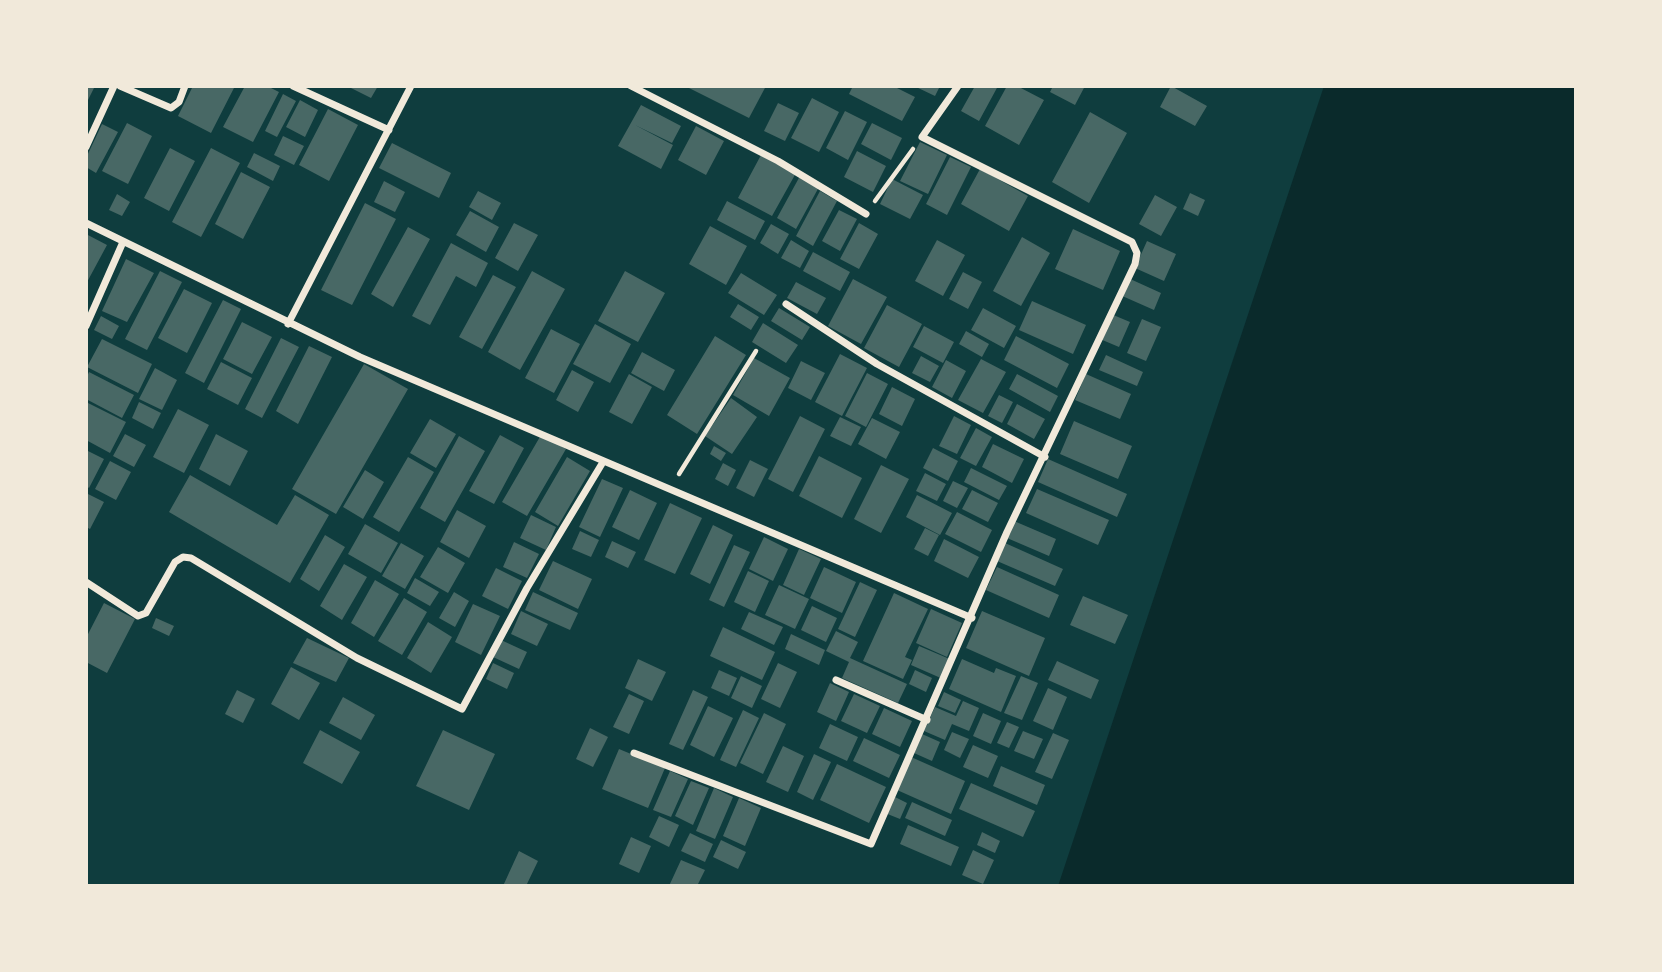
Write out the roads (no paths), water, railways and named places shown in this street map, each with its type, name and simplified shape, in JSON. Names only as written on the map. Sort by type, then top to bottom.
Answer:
[{"type":"street","points":[[86,147],[114,86]]},
{"type":"street","points":[[120,86],[171,108],[178,102],[185,86]]},
{"type":"street","points":[[293,86],[389,130]]},
{"type":"street","points":[[288,324],[411,86]]},
{"type":"street","points":[[631,86],[778,161],[866,214]]},
{"type":"street","points":[[634,753],[871,844],[972,618],[1007,532],[1135,264],[1135,246],[922,137],[958,86]]},
{"type":"street","points":[[86,223],[288,324],[603,462],[972,618]]},
{"type":"street","points":[[86,327],[123,242]]},
{"type":"street","points":[[786,304],[877,364],[1045,457]]},
{"type":"street","points":[[86,582],[138,616],[146,613],[175,562],[183,557],[191,558],[357,658],[462,709],[527,588],[603,462]]},
{"type":"street","points":[[836,680],[927,720]]},
{"type":"water","points":[[1324,86],[1576,86],[1576,886],[1058,886]]}]
